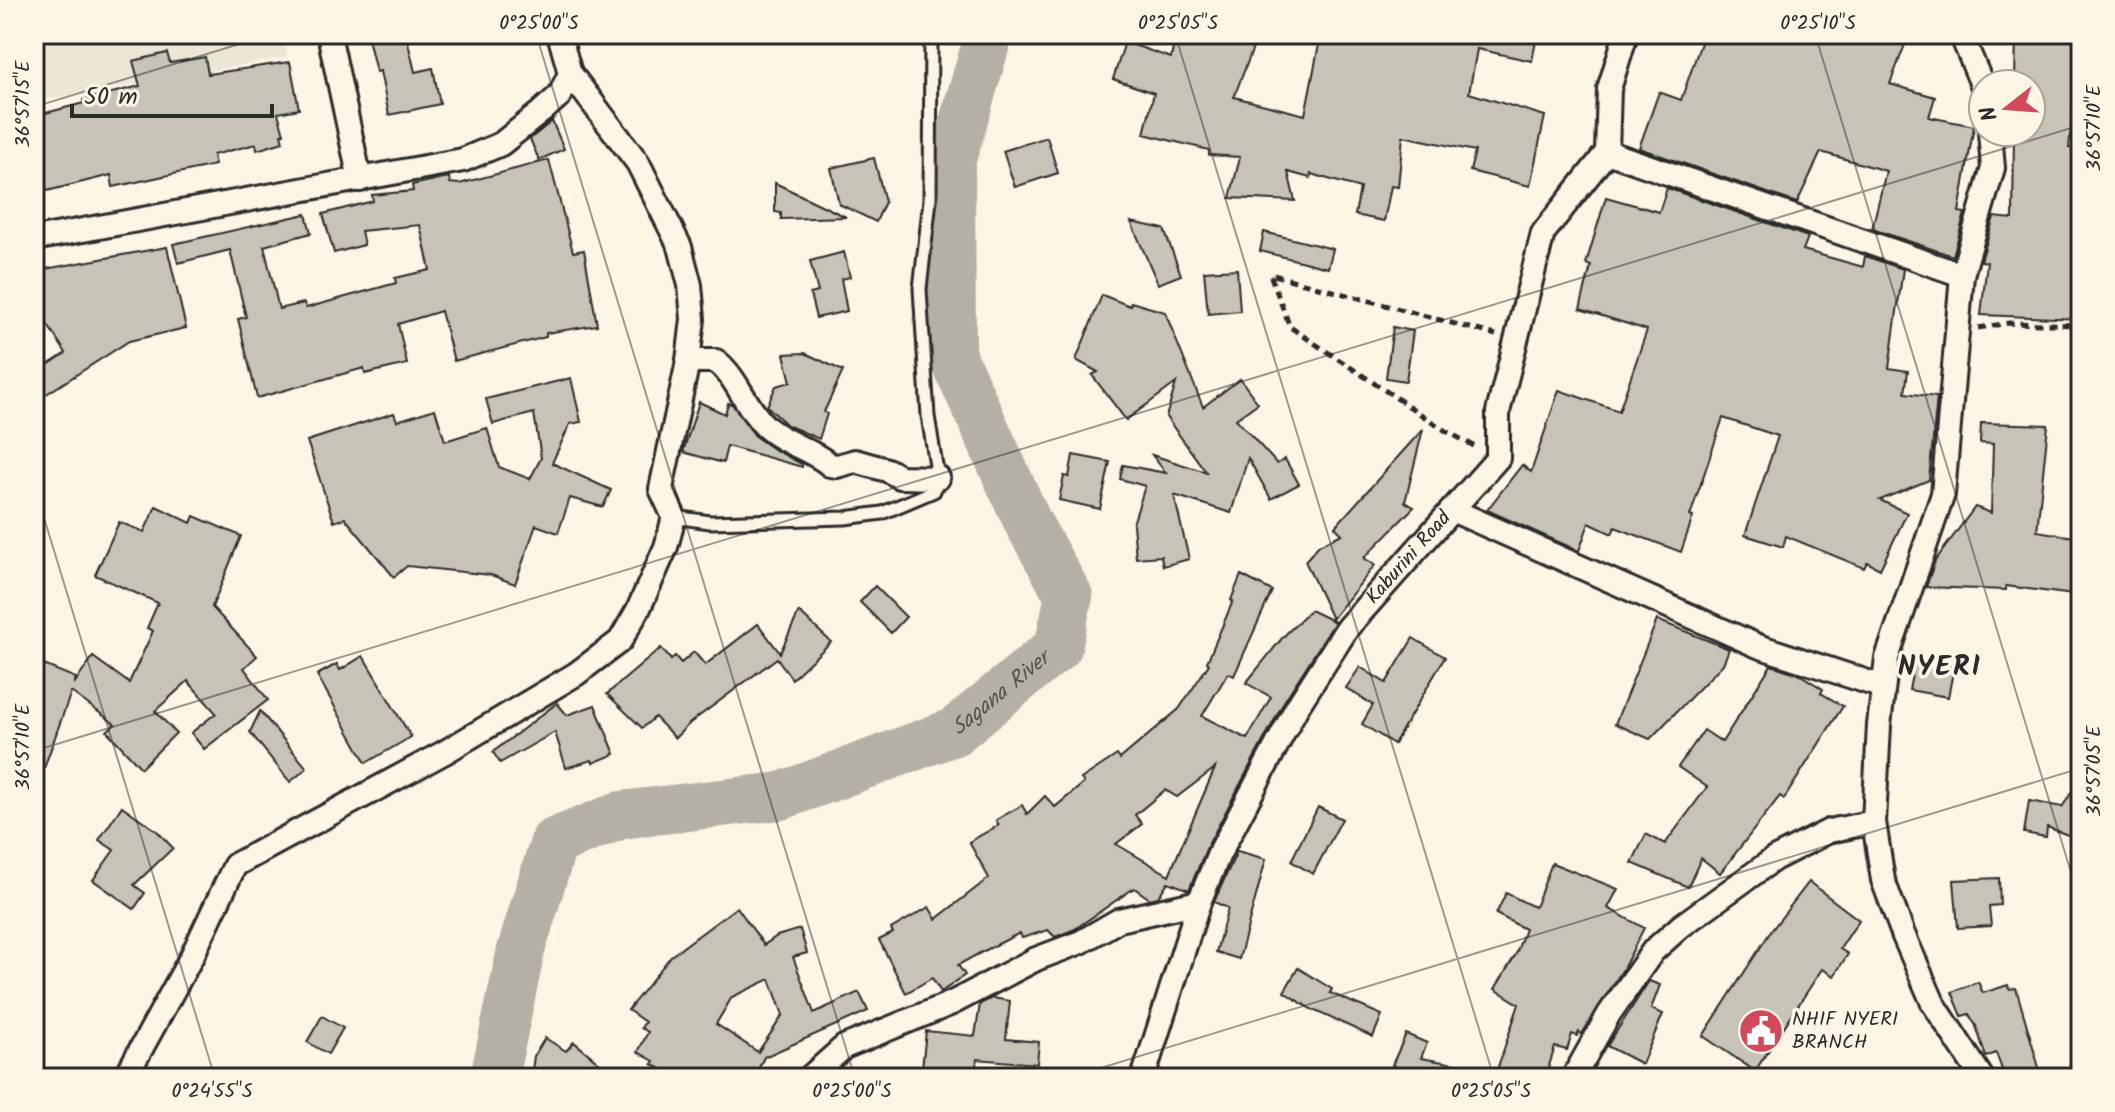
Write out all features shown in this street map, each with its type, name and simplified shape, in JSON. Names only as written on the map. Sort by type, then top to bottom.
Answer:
[{"type":"street","points":[[329,34],[360,180]]},
{"type":"street","points":[[125,1078],[192,956],[235,865],[445,752],[576,674],[620,641],[638,610],[666,547],[674,517],[661,489],[688,361],[693,319],[690,285],[680,247],[638,163],[570,73],[559,34]]},
{"type":"street","points":[[1498,458],[1498,412],[1543,233],[1607,152],[1609,89],[1626,34]]},
{"type":"street","points":[[1961,34],[1975,68]]},
{"type":"street","points":[[34,239],[463,160],[501,144],[560,95],[570,73]]},
{"type":"street","points":[[1982,1078],[1933,1003],[1903,934],[1883,880],[1874,822],[1887,658],[1943,494],[1962,275],[1993,168],[1991,148]]},
{"type":"street","points":[[1607,152],[1962,275]]},
{"type":"street","points":[[688,361],[716,361],[734,380],[752,410],[769,430],[830,465],[855,461],[900,477],[938,478]]},
{"type":"street","name":"Kaburini Road","points":[[1143,1078],[1199,902],[1219,854],[1297,707],[1348,627],[1498,458]]},
{"type":"street","points":[[1452,510],[1758,646],[1883,687]]},
{"type":"street","points":[[1573,1078],[1609,1014],[1653,951],[1681,926],[1774,859],[1829,831],[1874,822]]},
{"type":"street","points":[[809,1078],[844,1047],[952,1003],[1036,959],[1081,942],[1119,920],[1199,902]]},
{"type":"lane","points":[[674,517],[710,522],[819,520],[882,513],[934,491],[938,478],[928,416],[920,289],[930,200],[931,34]]},
{"type":"path","points":[[1498,458],[1446,431],[1290,327],[1270,274],[1516,341]]},
{"type":"path","points":[[1958,330],[2009,323],[2081,325]]},
{"type":"shaded area","points":[[34,34],[284,34],[287,57],[34,102]]},
{"type":"building","points":[[367,34],[406,34],[415,72],[433,68],[440,104],[389,115],[380,71],[376,72]]},
{"type":"building","points":[[1176,34],[1219,34],[1253,48],[1234,97],[1305,115],[1321,34],[1350,39],[1350,34],[1502,34],[1536,41],[1532,61],[1477,49],[1469,93],[1545,116],[1530,186],[1470,171],[1475,151],[1403,136],[1398,187],[1391,186],[1384,221],[1355,215],[1360,188],[1311,174],[1310,178],[1288,172],[1295,201],[1230,198],[1240,157],[1209,155],[1209,150],[1144,134],[1154,93],[1113,79],[1125,42],[1171,58]]},
{"type":"building","points":[[1704,34],[1909,34],[1890,84],[1935,97],[1929,117],[1967,125],[1967,148],[1970,148],[1959,212],[1965,213],[1953,256],[1872,229],[1886,171],[1821,152],[1797,203],[1639,148],[1659,92],[1681,100]]},
{"type":"building","points":[[2016,34],[2081,34],[2081,86],[2075,86],[2069,148],[2081,149],[2081,319],[1981,315],[1987,262],[1981,261],[1994,217],[2013,219],[2014,148],[2047,148],[2047,68],[2015,68]]},
{"type":"building","points":[[167,53],[170,63],[205,57],[208,74],[290,62],[299,109],[278,113],[283,142],[257,150],[256,144],[213,155],[215,165],[113,187],[111,175],[47,191],[34,140],[34,116],[140,86],[133,61]]},
{"type":"building","points":[[552,121],[564,149],[539,160],[530,139]]},
{"type":"building","points":[[1047,137],[1058,173],[1015,187],[1003,151]]},
{"type":"building","points":[[874,158],[885,202],[876,222],[839,204],[831,168]]},
{"type":"building","points":[[549,160],[573,252],[584,250],[597,325],[546,333],[546,337],[454,361],[441,311],[398,324],[407,364],[365,374],[364,368],[257,398],[238,319],[246,317],[230,250],[178,263],[173,244],[306,214],[311,233],[264,246],[279,309],[304,303],[306,308],[396,283],[395,278],[430,270],[420,225],[361,231],[364,245],[334,253],[323,214],[373,201],[372,195],[413,191],[412,185],[449,177],[450,183],[459,184]]},
{"type":"building","points":[[775,183],[846,217],[781,219],[781,213],[775,212]]},
{"type":"building","points":[[1667,188],[1808,237],[1803,250],[1863,267],[1865,256],[1903,269],[1889,368],[1908,371],[1905,393],[1937,397],[1929,480],[1880,500],[1907,513],[1880,569],[1867,562],[1864,568],[1786,536],[1783,547],[1745,535],[1778,436],[1723,418],[1681,552],[1615,527],[1612,534],[1589,523],[1579,551],[1487,510],[1522,465],[1531,472],[1559,390],[1619,411],[1647,330],[1580,309],[1591,266],[1586,264],[1606,197],[1659,212]]},
{"type":"building","points":[[1131,222],[1164,229],[1181,275],[1158,284]]},
{"type":"building","points":[[1264,232],[1333,249],[1328,268],[1260,251]]},
{"type":"building","points":[[167,247],[186,328],[129,341],[34,402],[34,374],[66,353],[34,304],[34,271]]},
{"type":"building","points":[[844,252],[850,277],[841,279],[847,311],[816,318],[810,294],[818,292],[810,261]]},
{"type":"building","points":[[1237,269],[1240,311],[1208,314],[1204,271]]},
{"type":"building","points":[[1102,295],[1130,306],[1131,302],[1165,312],[1203,407],[1240,379],[1258,403],[1236,419],[1277,464],[1285,459],[1299,484],[1271,499],[1248,458],[1231,513],[1174,495],[1189,559],[1163,566],[1161,556],[1136,558],[1133,524],[1145,486],[1120,479],[1123,465],[1166,473],[1152,455],[1206,472],[1166,417],[1176,383],[1126,420],[1092,375],[1098,372],[1076,360]]},
{"type":"building","points":[[1393,327],[1413,331],[1406,381],[1386,378]]},
{"type":"building","points":[[805,353],[843,371],[824,412],[827,414],[819,439],[787,425],[767,406],[776,386],[791,382],[784,354]]},
{"type":"building","points":[[571,378],[581,422],[570,424],[552,463],[611,490],[603,507],[570,498],[558,533],[536,525],[515,584],[491,575],[407,566],[394,577],[345,518],[334,522],[307,441],[394,413],[397,421],[435,409],[445,441],[487,428],[499,467],[530,479],[541,458],[534,413],[493,424],[486,399]]},
{"type":"building","points":[[699,402],[725,414],[728,403],[732,404],[756,437],[802,464],[802,467],[727,446],[723,463],[683,452]]},
{"type":"building","points":[[1981,423],[2048,425],[2037,531],[2081,538],[2081,596],[2006,586],[2006,590],[1926,587],[1935,561],[1975,507],[1991,513],[1993,444],[1980,443]]},
{"type":"building","points":[[1423,429],[1405,502],[1414,507],[1364,558],[1375,565],[1332,619],[1305,561],[1319,545],[1342,534],[1335,527]]},
{"type":"building","points":[[1073,455],[1110,462],[1100,509],[1059,500],[1064,476],[1069,477]]},
{"type":"building","points":[[156,506],[191,523],[194,516],[241,536],[212,607],[257,656],[244,668],[268,700],[204,749],[191,733],[216,713],[188,681],[155,711],[176,733],[141,768],[107,731],[115,724],[71,692],[37,788],[34,787],[34,661],[76,678],[74,684],[93,657],[129,683],[153,631],[147,628],[158,603],[95,575],[119,522],[144,532]]},
{"type":"building","points":[[1241,575],[1272,591],[1234,676],[1228,673],[1202,716],[1247,739],[1271,697],[1246,683],[1283,637],[1310,610],[1335,622],[1285,700],[1207,847],[1189,890],[1168,882],[1158,897],[1150,899],[1134,888],[1075,929],[1055,937],[1048,930],[1022,938],[1020,933],[980,953],[958,965],[965,975],[941,992],[932,978],[906,993],[879,940],[893,933],[891,929],[929,907],[936,919],[989,878],[969,842],[999,825],[996,820],[1022,805],[1027,814],[1045,796],[1055,807],[1084,783],[1081,779],[1117,755],[1120,759],[1179,709],[1209,664],[1207,662]],"holes":[[[1215,768],[1169,875],[1116,844],[1142,824],[1135,815],[1165,790],[1177,797]]]},
{"type":"building","points":[[875,586],[906,617],[891,633],[860,602]]},
{"type":"building","points":[[799,612],[831,642],[792,679],[777,658],[690,723],[675,738],[655,717],[642,728],[607,694],[661,648],[671,660],[675,656],[681,663],[694,652],[705,665],[758,624],[780,653]]},
{"type":"building","points":[[1657,620],[1729,649],[1723,664],[1650,739],[1615,724]]},
{"type":"building","points":[[1413,638],[1445,657],[1394,744],[1362,724],[1373,705],[1346,688],[1360,667],[1386,683]]},
{"type":"building","points":[[363,656],[411,737],[366,763],[317,675],[337,664],[340,670]]},
{"type":"building","points":[[1915,659],[1954,667],[1948,697],[1909,690]]},
{"type":"building","points":[[1771,665],[1799,674],[1823,689],[1821,693],[1843,706],[1784,799],[1780,796],[1720,873],[1701,858],[1688,887],[1632,863],[1646,834],[1665,844],[1707,787],[1678,767],[1704,730],[1722,742]]},
{"type":"building","points":[[557,703],[567,715],[595,705],[615,754],[593,763],[592,760],[566,768],[555,732],[500,763],[493,752]]},
{"type":"building","points":[[260,711],[307,768],[290,782],[250,732]]},
{"type":"building","points":[[2081,779],[2081,840],[2047,827],[2046,837],[2024,833],[2029,801],[2062,807]]},
{"type":"building","points":[[122,806],[157,831],[173,848],[134,885],[145,893],[134,909],[93,880],[114,850],[99,840]]},
{"type":"building","points":[[1318,807],[1342,819],[1313,874],[1291,861]]},
{"type":"building","points":[[1237,851],[1266,859],[1239,959],[1216,952],[1228,908],[1214,902]]},
{"type":"building","points":[[1552,863],[1618,889],[1608,908],[1644,928],[1623,969],[1582,1034],[1572,1034],[1567,1050],[1555,1047],[1545,1078],[1509,1078],[1496,1073],[1519,1004],[1495,989],[1516,954],[1525,929],[1496,914],[1506,893],[1534,907]]},
{"type":"building","points":[[1999,878],[2000,905],[1989,906],[1991,926],[1958,928],[1954,880]]},
{"type":"building","points":[[1809,882],[1859,920],[1840,949],[1848,954],[1834,976],[1822,969],[1755,1071],[1703,1036],[1771,931]]},
{"type":"building","points":[[737,907],[764,945],[777,936],[800,929],[807,953],[793,957],[814,1013],[859,992],[868,1011],[764,1057],[754,1078],[678,1078],[652,1064],[654,1061],[638,1052],[648,1032],[641,1028],[645,1022],[628,1010],[671,956]],"holes":[[[770,979],[783,1015],[758,1052],[716,1024],[732,997]]]},
{"type":"building","points":[[1298,968],[1332,989],[1330,993],[1382,1015],[1373,1037],[1311,1009],[1284,992]]},
{"type":"building","points":[[1649,981],[1660,985],[1651,1009],[1663,1014],[1642,1064],[1607,1046]]},
{"type":"building","points":[[1978,982],[1983,993],[2008,985],[2009,989],[2016,988],[2042,1078],[2005,1078],[1996,1053],[1986,1057],[1976,1026],[1969,1014],[1962,1016],[1952,992]]},
{"type":"building","points":[[992,998],[1010,1001],[1006,1039],[1039,1042],[1037,1064],[977,1059],[975,1078],[921,1078],[926,1031],[975,1036],[980,1004]]},
{"type":"building","points":[[322,1016],[343,1028],[328,1054],[307,1042]]},
{"type":"building","points":[[1406,1034],[1427,1043],[1421,1058],[1471,1067],[1470,1078],[1390,1078],[1395,1066],[1392,1065]]},
{"type":"building","points":[[545,1038],[566,1051],[574,1042],[602,1065],[591,1078],[531,1078],[534,1056]]},
{"type":"waterway","name":"Sagana River","points":[[494,1078],[521,950],[554,842],[621,815],[781,796],[954,732],[1058,647],[1069,596],[1028,523],[952,355],[951,163],[989,34]]},
{"type":"place","name":"NHIF NYERI BRANCH","points":[[1761,1031]]},
{"type":"district","name":"NYERI","points":[[1940,667]]}]
